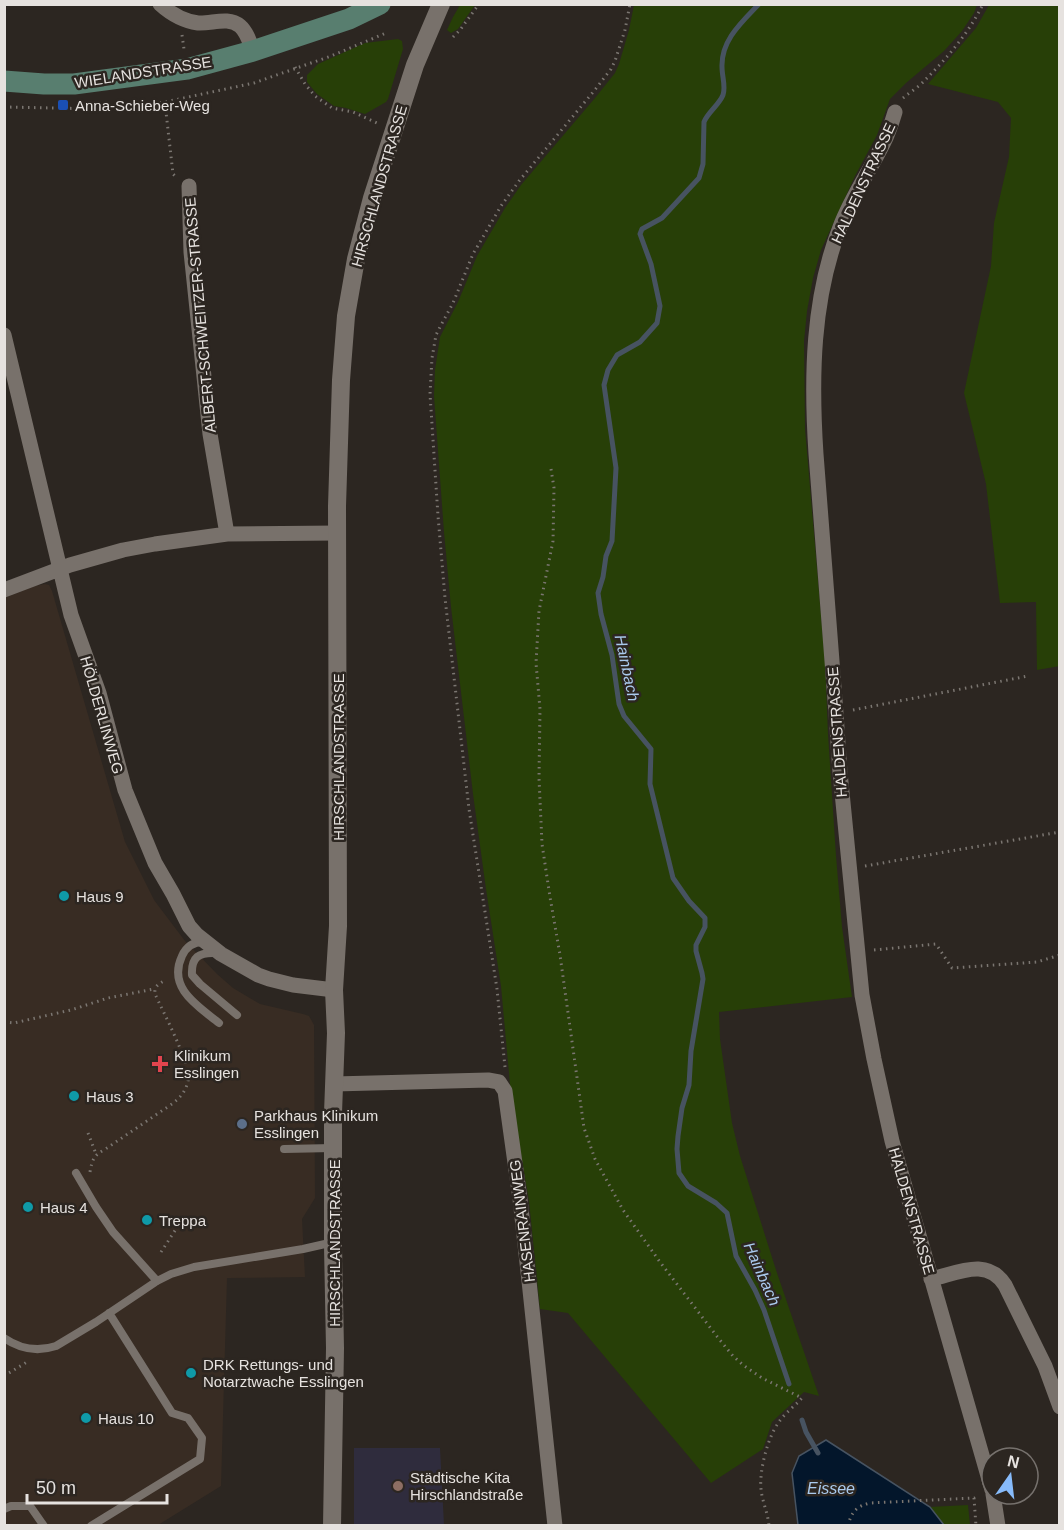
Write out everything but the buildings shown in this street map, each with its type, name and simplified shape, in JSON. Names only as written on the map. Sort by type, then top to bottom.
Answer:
[{"type":"main road","name":"WIELANDSTRASSE","points":[[4,81],[74,84],[187,69],[254,51],[349,19],[380,4]]},
{"type":"street","points":[[160,4],[172,14],[197,23],[233,22],[242,28],[254,51]]},
{"type":"street","name":"HIRSCHLANDSTRASSE","points":[[332,1526],[335,1356],[333,1148],[336,1033],[334,990],[338,926],[338,458],[343,351],[346,316],[356,259],[372,198],[409,82],[441,4]]},
{"type":"street","name":"HALDENSTRASSE","points":[[895,112],[884,141],[840,227],[826,271],[814,362],[814,427],[840,772],[864,1006],[892,1141],[980,1450]]},
{"type":"street","name":"ALBERT-SCHWEITZER-STRASSE","points":[[189,186],[191,252],[210,434],[226,534]]},
{"type":"street","name":"HÖLDERLINWEG","points":[[4,335],[71,615],[99,693],[124,790],[155,863],[189,926],[221,954],[270,980],[334,990]]},
{"type":"street","points":[[4,590],[60,568],[123,550],[226,534],[338,533]]},
{"type":"street","points":[[334,1084],[488,1080],[499,1082],[502,1086]]},
{"type":"street","name":"HASENRAINWEG","points":[[502,1086],[506,1097],[520,1199],[550,1525]]},
{"type":"street","points":[[931,1279],[974,1269],[984,1269],[1000,1277],[1045,1366],[1059,1407]]},
{"type":"street","name":"HALDENSTRASSE","points":[[994,1506],[998,1526]]},
{"type":"lane","points":[[205,942],[191,944],[187,947],[181,958],[177,974],[178,981],[197,1006],[219,1023]]},
{"type":"lane","points":[[221,954],[206,953],[197,957],[192,964],[192,975],[237,1015]]},
{"type":"lane","points":[[284,1149],[333,1148]]},
{"type":"lane","points":[[78,1177],[114,1232],[157,1281]]},
{"type":"lane","points":[[4,1338],[14,1344],[29,1348],[50,1348],[171,1274],[195,1267],[325,1244],[333,1246]]},
{"type":"lane","points":[[92,1526],[200,1460],[202,1438],[188,1418],[172,1413],[109,1313]]},
{"type":"lane","points":[[4,1509],[11,1506],[30,1506],[44,1526]]},
{"type":"path","points":[[453,37],[479,4]]},
{"type":"path","points":[[502,1086],[505,1073],[497,989],[469,809],[445,598],[431,406],[432,358],[436,335],[453,303],[473,254],[501,206],[611,69],[625,30],[630,4]]},
{"type":"path","name":"HALDENSTRASSE","points":[[895,112],[901,101],[925,80],[971,27],[983,4]]},
{"type":"path","points":[[179,17],[187,69]]},
{"type":"path","points":[[295,68],[315,96],[332,108],[353,112],[374,122]]},
{"type":"path","name":"ALBERT-SCHWEITZER-STRASSE","points":[[165,102],[173,174],[189,186]]},
{"type":"path","points":[[550,470],[554,494],[553,541],[539,611],[536,663],[540,709],[539,778],[542,844],[584,1128],[595,1159],[624,1210],[719,1340],[743,1365],[762,1378],[802,1398],[779,1421],[762,1464],[761,1490],[769,1526]]},
{"type":"path","points":[[837,713],[1028,676]]},
{"type":"path","points":[[849,869],[1059,832]]},
{"type":"path","points":[[857,951],[936,944],[952,969],[1037,962],[1059,955]]},
{"type":"path","points":[[4,1022],[14,1023],[71,1010],[108,998],[154,989],[177,974]]},
{"type":"path","points":[[78,1177],[90,1172],[96,1154],[179,1098],[187,1083],[187,1068],[154,989]]},
{"type":"path","points":[[88,1133],[96,1154]]},
{"type":"path","points":[[161,1252],[178,1226]]},
{"type":"path","points":[[848,1526],[855,1510],[870,1503],[974,1498],[976,1526]]},
{"type":"shaded area","name":"Klinikum Esslingen","points":[[45,584],[49,585],[52,591],[125,842],[154,900],[185,941],[233,988],[260,1004],[309,1016],[314,1025],[315,1198],[302,1219],[305,1277],[227,1278],[221,1486],[158,1525],[5,1526],[4,598]]},
{"type":"shaded area","name":"Städtische Kita Hirschlandstraße","points":[[354,1448],[440,1448],[444,1525],[354,1525]]},
{"type":"green space","points":[[460,5],[475,5],[458,29],[451,33],[447,30]]},
{"type":"green space","points":[[634,5],[977,5],[962,31],[944,51],[890,99],[877,135],[855,176],[821,250],[807,311],[804,341],[805,429],[825,662],[836,856],[842,927],[852,997],[719,1012],[720,1039],[732,1123],[740,1156],[819,1396],[804,1392],[772,1422],[763,1449],[711,1483],[568,1313],[540,1309],[529,1201],[511,1095],[501,986],[473,794],[451,607],[434,396],[440,337],[458,302],[477,256],[521,185],[615,73],[629,30]]},
{"type":"green space","points":[[989,5],[1059,5],[1060,666],[1037,670],[1036,602],[1000,603],[986,484],[964,393],[991,266],[994,223],[1009,157],[1011,118],[998,102],[928,84],[976,28]]},
{"type":"green space","points":[[398,39],[402,41],[403,49],[388,99],[365,114],[334,106],[317,94],[307,82],[307,75],[318,64],[365,43]]},
{"type":"green space","points":[[968,1505],[970,1525],[855,1526],[872,1510]]},
{"type":"water","name":"Eissee","points":[[826,1440],[930,1507],[944,1525],[798,1525],[792,1473],[799,1456]]},
{"type":"waterway","name":"Hainbach","points":[[759,4],[734,32],[725,48],[722,67],[724,92],[704,122],[703,164],[699,178],[662,218],[642,229],[640,234],[651,264],[660,306],[657,323],[640,342],[617,355],[608,370],[604,385],[616,468],[612,541],[606,556],[598,593],[612,655],[619,704],[624,716],[651,749],[650,784],[673,878],[689,901],[705,918],[705,927],[696,945],[703,979],[691,1051],[689,1085],[682,1108],[678,1136],[679,1173],[688,1186],[716,1203],[727,1213],[736,1256],[764,1310],[789,1384]]},
{"type":"waterway","name":"Hainbach","points":[[802,1420],[818,1453]]},
{"type":"place","name":"Anna-Schieber-Weg","points":[[63,105]]},
{"type":"place","name":"Haus 9","points":[[64,896]]},
{"type":"place","name":"Klinikum Esslingen","points":[[160,1064]]},
{"type":"place","name":"Haus 3","points":[[74,1096]]},
{"type":"place","name":"Parkhaus Klinikum Esslingen","points":[[242,1124]]},
{"type":"place","name":"Haus 4","points":[[28,1207]]},
{"type":"place","name":"Treppa","points":[[147,1220]]},
{"type":"place","name":"DRK Rettungs- und Notarztwache Esslingen","points":[[191,1373]]},
{"type":"place","name":"Haus 10","points":[[86,1418]]},
{"type":"place","name":"Städtische Kita Hirschlandstraße","points":[[398,1486]]}]
